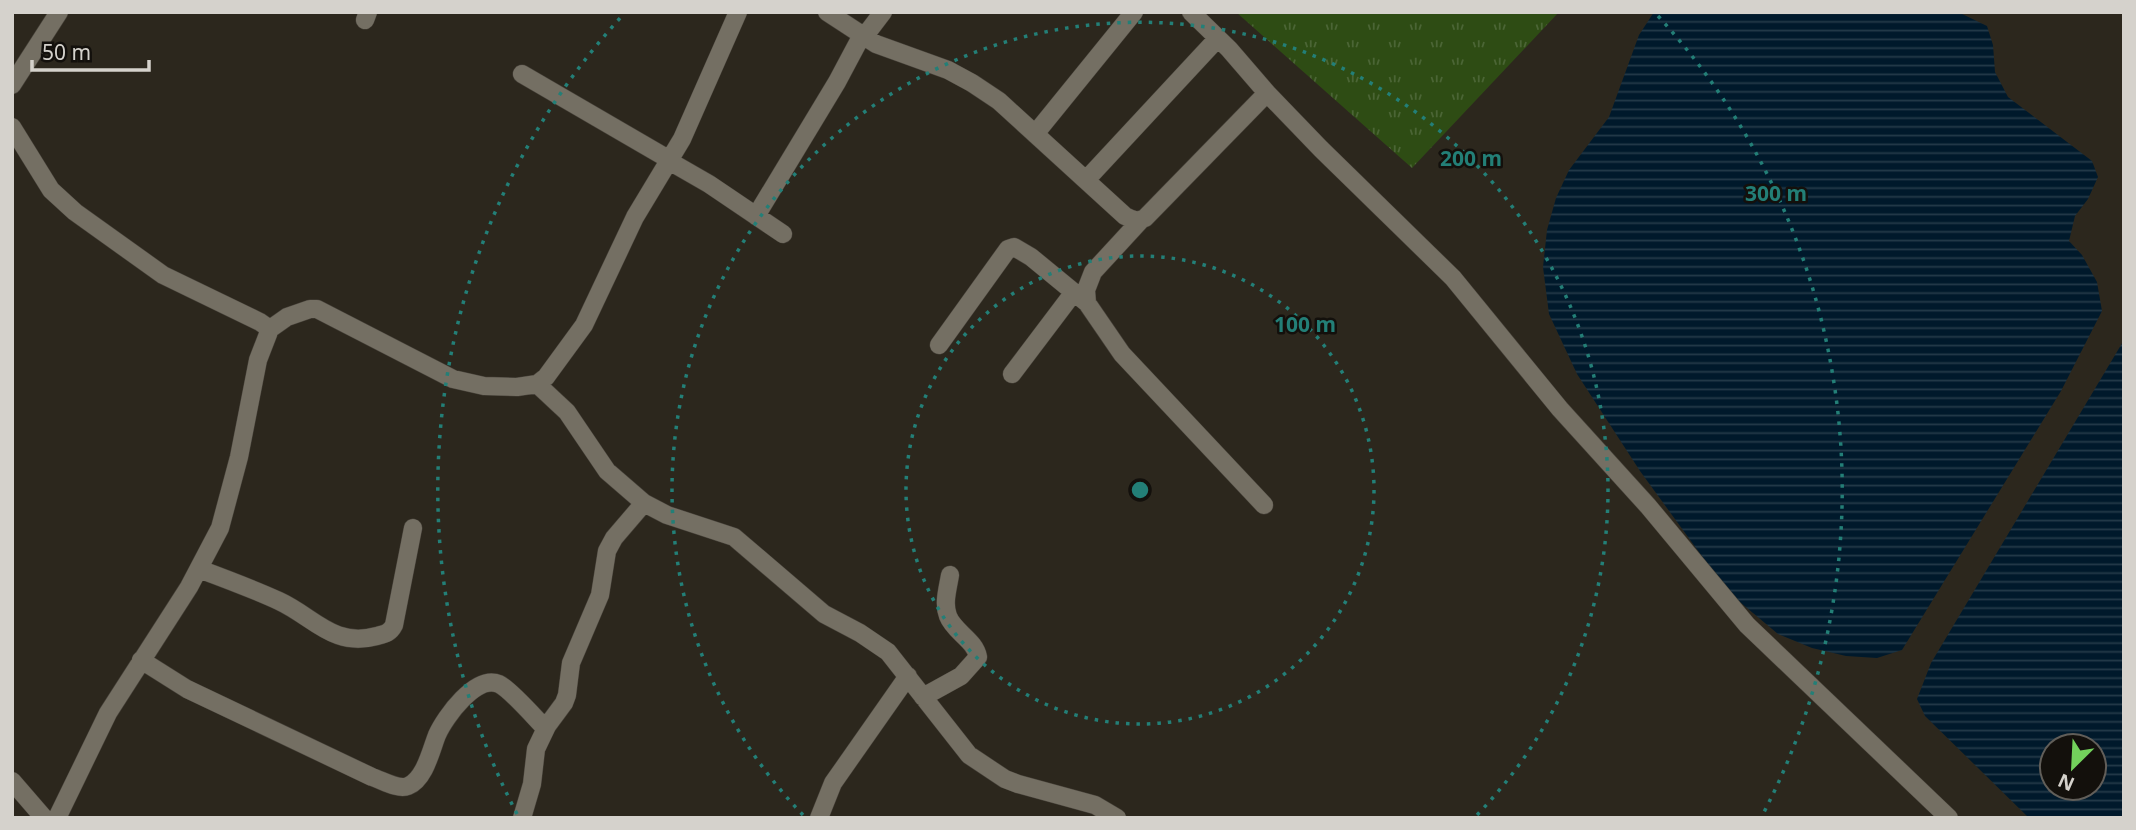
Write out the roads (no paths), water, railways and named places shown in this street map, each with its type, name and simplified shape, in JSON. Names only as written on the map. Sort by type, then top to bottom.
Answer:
[{"type":"street","points":[[12,86],[59,12]]},
{"type":"street","points":[[57,818],[108,713],[199,569],[220,528],[239,457],[258,360],[274,324],[294,314],[317,309],[453,379],[484,386],[517,387],[537,384],[546,377],[584,325],[635,217],[675,164],[682,139],[738,12]]},
{"type":"street","points":[[827,12],[876,44],[948,70],[999,101],[1125,216],[1140,221]]},
{"type":"street","points":[[756,216],[863,36],[883,12]]},
{"type":"street","points":[[1035,134],[1134,12]]},
{"type":"street","points":[[1191,12],[1267,93],[1453,278],[1560,409],[1648,506],[1747,625],[1949,818]]},
{"type":"street","points":[[1086,180],[1218,38]]},
{"type":"street","points":[[522,74],[675,164],[783,234]]},
{"type":"street","points":[[1013,374],[1081,298],[1093,272],[1267,93]]},
{"type":"street","points":[[12,127],[51,190],[75,212],[163,275],[270,329]]},
{"type":"street","points":[[939,345],[1008,249],[1020,249],[1081,298],[1122,354],[1264,506]]},
{"type":"street","points":[[537,384],[567,412],[607,471],[644,503],[667,515],[734,537],[824,614],[888,652],[960,747],[989,768],[1018,784],[1095,805],[1117,818]]},
{"type":"street","points":[[522,818],[532,784],[536,749],[545,728],[567,695],[571,663],[600,595],[607,551],[614,538],[644,503]]},
{"type":"street","points":[[199,569],[283,603],[326,631],[352,638],[372,637],[387,633],[394,625],[413,528]]},
{"type":"street","points":[[923,697],[961,676],[978,657],[976,649],[948,617],[946,604],[950,575]]},
{"type":"street","points":[[141,660],[187,689],[360,771],[398,786],[408,786],[417,778],[424,768],[438,733],[455,708],[477,686],[488,682],[503,686],[545,728]]},
{"type":"street","points":[[819,818],[832,783],[908,676]]},
{"type":"street","points":[[12,781],[44,818]]},
{"type":"water","points":[[1654,12],[1958,12],[1987,26],[1993,45],[1995,72],[2008,97],[2092,161],[2098,177],[2088,199],[2075,216],[2069,241],[2082,255],[2097,282],[2102,311],[2061,391],[1902,650],[1877,658],[1846,656],[1812,648],[1778,634],[1728,592],[1640,471],[1577,374],[1549,314],[1543,267],[1547,230],[1556,198],[1569,170],[1609,117],[1639,35]]},
{"type":"water","points":[[2124,340],[2124,818],[2029,818],[1925,716],[1917,699],[1931,663]]}]
